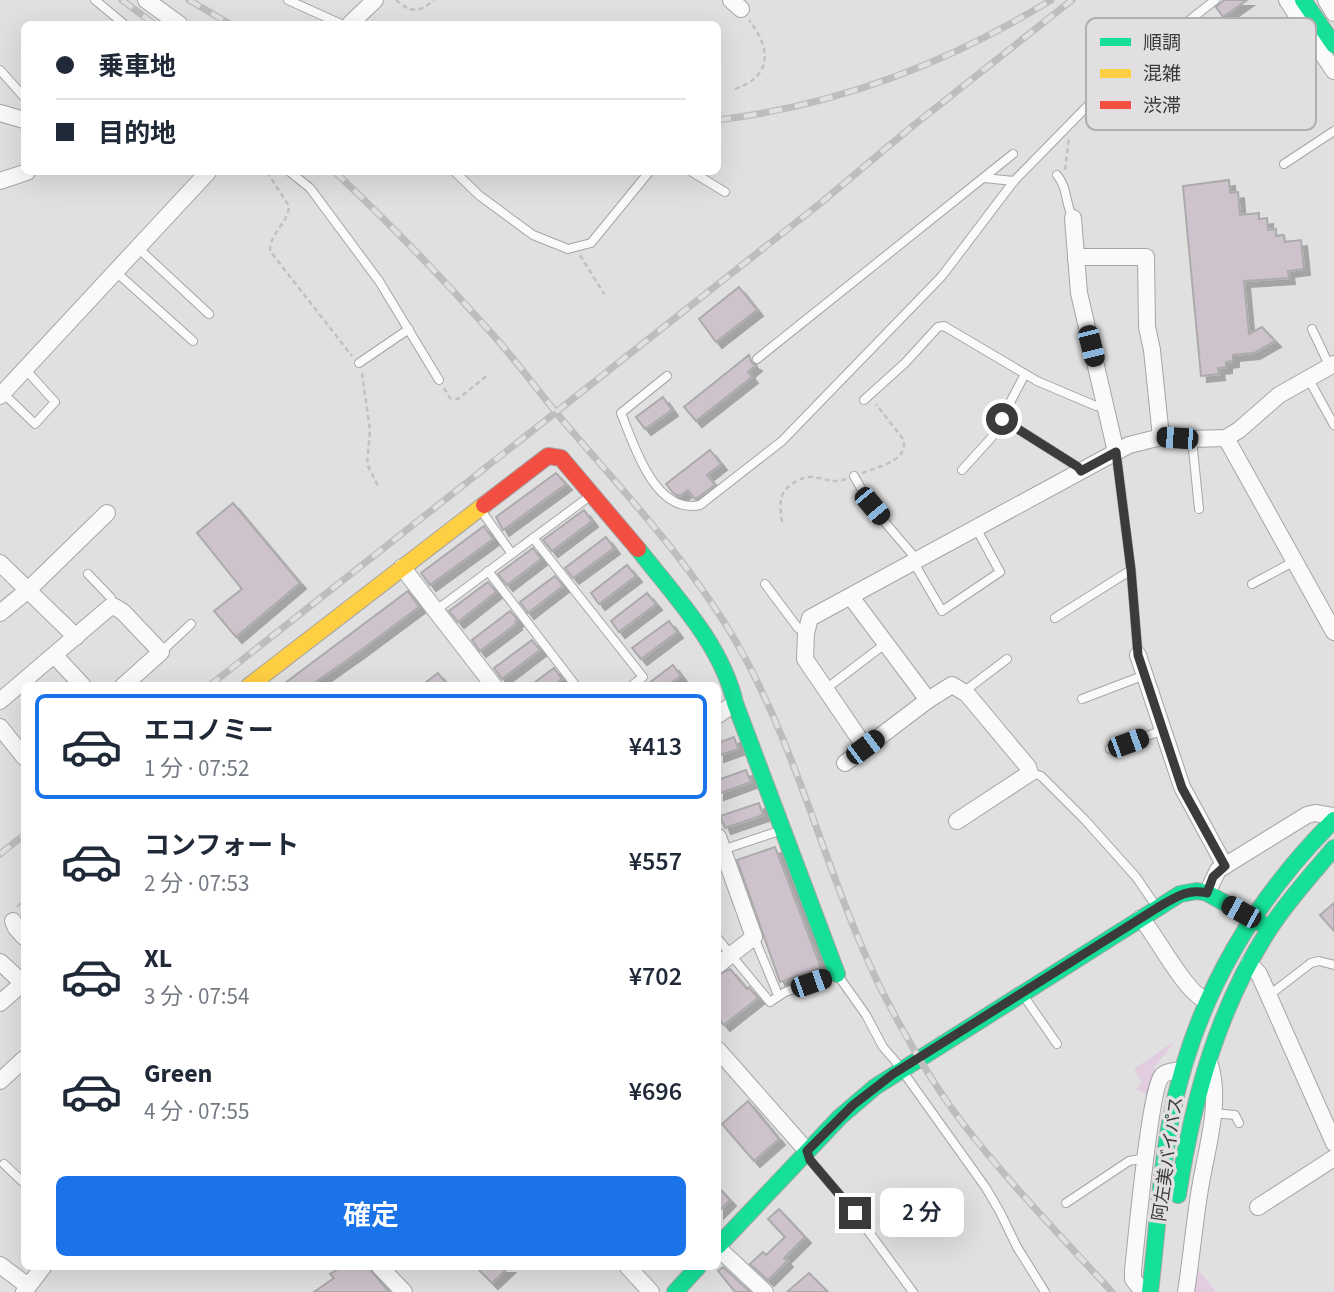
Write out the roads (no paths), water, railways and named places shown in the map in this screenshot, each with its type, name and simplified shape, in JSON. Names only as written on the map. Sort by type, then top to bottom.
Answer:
[{"type":"main road","points":[[1303,0],[1315,18]]},
{"type":"main road","points":[[1316,19],[1334,45]]},
{"type":"main road","points":[[254,682],[548,456],[561,458],[657,571],[707,642],[734,690],[735,703],[836,974]]},
{"type":"main road","name":"阿左美バイパス","points":[[1143,1290],[1171,1121],[1183,1070],[1207,1001],[1251,918],[1291,864],[1334,818]]},
{"type":"main road","name":"阿左美バイパス","points":[[1177,1206],[1193,1105],[1207,1055],[1226,1006],[1269,928],[1304,881],[1334,848]]},
{"type":"main road","points":[[721,1244],[853,1105],[900,1069],[1180,894],[1197,891],[1207,893],[1269,928]]},
{"type":"main road","points":[[675,1292],[695,1270]]},
{"type":"street","points":[[146,0],[172,21]]},
{"type":"street","points":[[353,21],[375,0]]},
{"type":"street","points":[[1287,0],[1299,18]]},
{"type":"street","points":[[1326,0],[1334,13]]},
{"type":"street","points":[[1316,44],[1334,71]]},
{"type":"street","points":[[0,113],[21,119]]},
{"type":"street","points":[[0,181],[21,174]]},
{"type":"street","points":[[1,394],[205,175]]},
{"type":"street","points":[[1073,218],[1079,293],[1116,452]]},
{"type":"street","points":[[1076,259],[1146,257],[1147,327],[1161,437]]},
{"type":"street","points":[[865,747],[805,659],[806,633],[810,618],[1129,445],[1161,437],[1226,438],[1279,395],[1332,366]]},
{"type":"street","points":[[1226,438],[1334,632]]},
{"type":"street","points":[[0,613],[28,590],[107,513]]},
{"type":"street","points":[[0,563],[76,637]]},
{"type":"street","points":[[402,567],[491,682]]},
{"type":"street","points":[[852,597],[928,700]]},
{"type":"street","points":[[23,682],[110,607],[116,607],[161,652],[127,682]]},
{"type":"street","points":[[1138,655],[1182,788],[1225,866]]},
{"type":"street","points":[[55,656],[79,682]]},
{"type":"street","points":[[0,701],[21,684]]},
{"type":"street","points":[[845,763],[951,685],[967,694],[1028,767],[1030,773],[957,821]]},
{"type":"street","points":[[721,713],[735,703]]},
{"type":"street","points":[[0,727],[21,753]]},
{"type":"street","points":[[1207,893],[1213,877],[1225,866],[1307,815],[1315,813],[1334,818]]},
{"type":"street","points":[[721,850],[754,937],[721,963]]},
{"type":"street","points":[[1141,918],[1190,988],[1199,998],[1207,1001]]},
{"type":"street","points":[[13,921],[21,934]]},
{"type":"street","points":[[0,962],[21,980]]},
{"type":"street","points":[[1248,963],[1259,974],[1334,1143]]},
{"type":"street","points":[[0,1003],[21,986]]},
{"type":"street","points":[[721,1053],[807,1151]]},
{"type":"street","points":[[1186,1292],[1213,1113],[1214,1086],[1207,1055]]},
{"type":"street","points":[[0,1081],[21,1062]]},
{"type":"street","points":[[1143,1290],[1133,1270],[1152,1106],[1160,1077],[1183,1070]]},
{"type":"street","points":[[1258,1207],[1334,1158]]},
{"type":"street","points":[[721,1250],[765,1292]]},
{"type":"street","points":[[0,1265],[26,1289],[41,1270]]},
{"type":"street","points":[[383,1270],[404,1292]]},
{"type":"street","points":[[631,1270],[651,1292]]},
{"type":"lane","points":[[94,0],[120,21]]},
{"type":"lane","points":[[288,0],[334,21]]},
{"type":"lane","points":[[1191,18],[1214,0]]},
{"type":"lane","points":[[0,70],[21,94]]},
{"type":"lane","points":[[667,376],[621,412],[643,466],[665,495],[676,504],[689,507],[700,505],[782,441],[942,276],[1013,181],[1086,107]]},
{"type":"lane","points":[[1284,164],[1334,131]]},
{"type":"lane","points":[[757,359],[1013,153]]},
{"type":"lane","points":[[294,175],[310,188],[379,281],[439,380]]},
{"type":"lane","points":[[458,175],[480,197],[533,235],[568,249],[591,243],[646,175]]},
{"type":"lane","points":[[697,175],[725,192]]},
{"type":"lane","points":[[984,178],[1013,181]]},
{"type":"lane","points":[[1060,178],[1073,218]]},
{"type":"lane","points":[[138,248],[209,314]]},
{"type":"lane","points":[[116,272],[193,341]]},
{"type":"lane","points":[[867,398],[905,363],[938,327],[944,326],[1026,374],[1096,406],[1105,407]]},
{"type":"lane","points":[[359,363],[408,329]]},
{"type":"lane","points":[[1312,329],[1332,366]]},
{"type":"lane","points":[[1,394],[36,424],[55,401],[25,369]]},
{"type":"lane","points":[[962,470],[992,437],[1026,374]]},
{"type":"lane","points":[[1308,378],[1334,425]]},
{"type":"lane","points":[[1002,419],[1081,471]]},
{"type":"lane","points":[[1192,439],[1199,509]]},
{"type":"lane","points":[[1116,452],[1131,570],[1138,655]]},
{"type":"lane","points":[[854,476],[872,506],[916,562],[943,611],[1000,572],[976,528]]},
{"type":"lane","points":[[435,611],[592,494]]},
{"type":"lane","points":[[480,509],[512,554]]},
{"type":"lane","points":[[533,538],[643,677],[636,682]]},
{"type":"lane","points":[[1252,584],[1295,561]]},
{"type":"lane","points":[[1055,618],[1131,570]]},
{"type":"lane","points":[[488,571],[573,682]]},
{"type":"lane","points":[[88,573],[116,607]]},
{"type":"lane","points":[[765,584],[798,628],[806,633]]},
{"type":"lane","points":[[161,652],[191,624]]},
{"type":"lane","points":[[827,688],[885,644]]},
{"type":"lane","points":[[967,694],[970,687],[1007,659]]},
{"type":"lane","points":[[1082,699],[1144,675]]},
{"type":"lane","points":[[1110,749],[1164,730]]},
{"type":"lane","points":[[1030,773],[1041,776],[1086,821],[1136,877],[1157,908]]},
{"type":"lane","points":[[721,845],[782,830]]},
{"type":"lane","points":[[754,937],[778,995]]},
{"type":"lane","points":[[721,943],[770,1002],[778,995],[836,974],[866,1015],[883,1047],[986,1188],[1017,1247],[1045,1292]]},
{"type":"lane","points":[[1268,996],[1311,963],[1319,961],[1334,965]]},
{"type":"lane","points":[[1022,992],[1058,1044]]},
{"type":"lane","points":[[1213,1113],[1235,1115],[1239,1123]]},
{"type":"lane","points":[[807,1151],[810,1160],[855,1213],[913,1292]]},
{"type":"lane","points":[[1066,1203],[1129,1161],[1146,1158]]},
{"type":"lane","points":[[4,1164],[21,1180]]},
{"type":"railway","points":[[122,0],[150,21]]},
{"type":"railway","points":[[189,0],[225,21]]},
{"type":"railway","points":[[721,120],[806,104],[891,78],[973,43],[1051,0]]},
{"type":"railway","points":[[214,682],[822,202],[909,129],[1072,0]]},
{"type":"railway","points":[[338,175],[412,247],[495,337],[697,582],[735,640],[777,725],[862,948],[918,1058],[950,1105],[997,1165],[1112,1292]]},
{"type":"railway","points":[[0,854],[21,837]]}]
